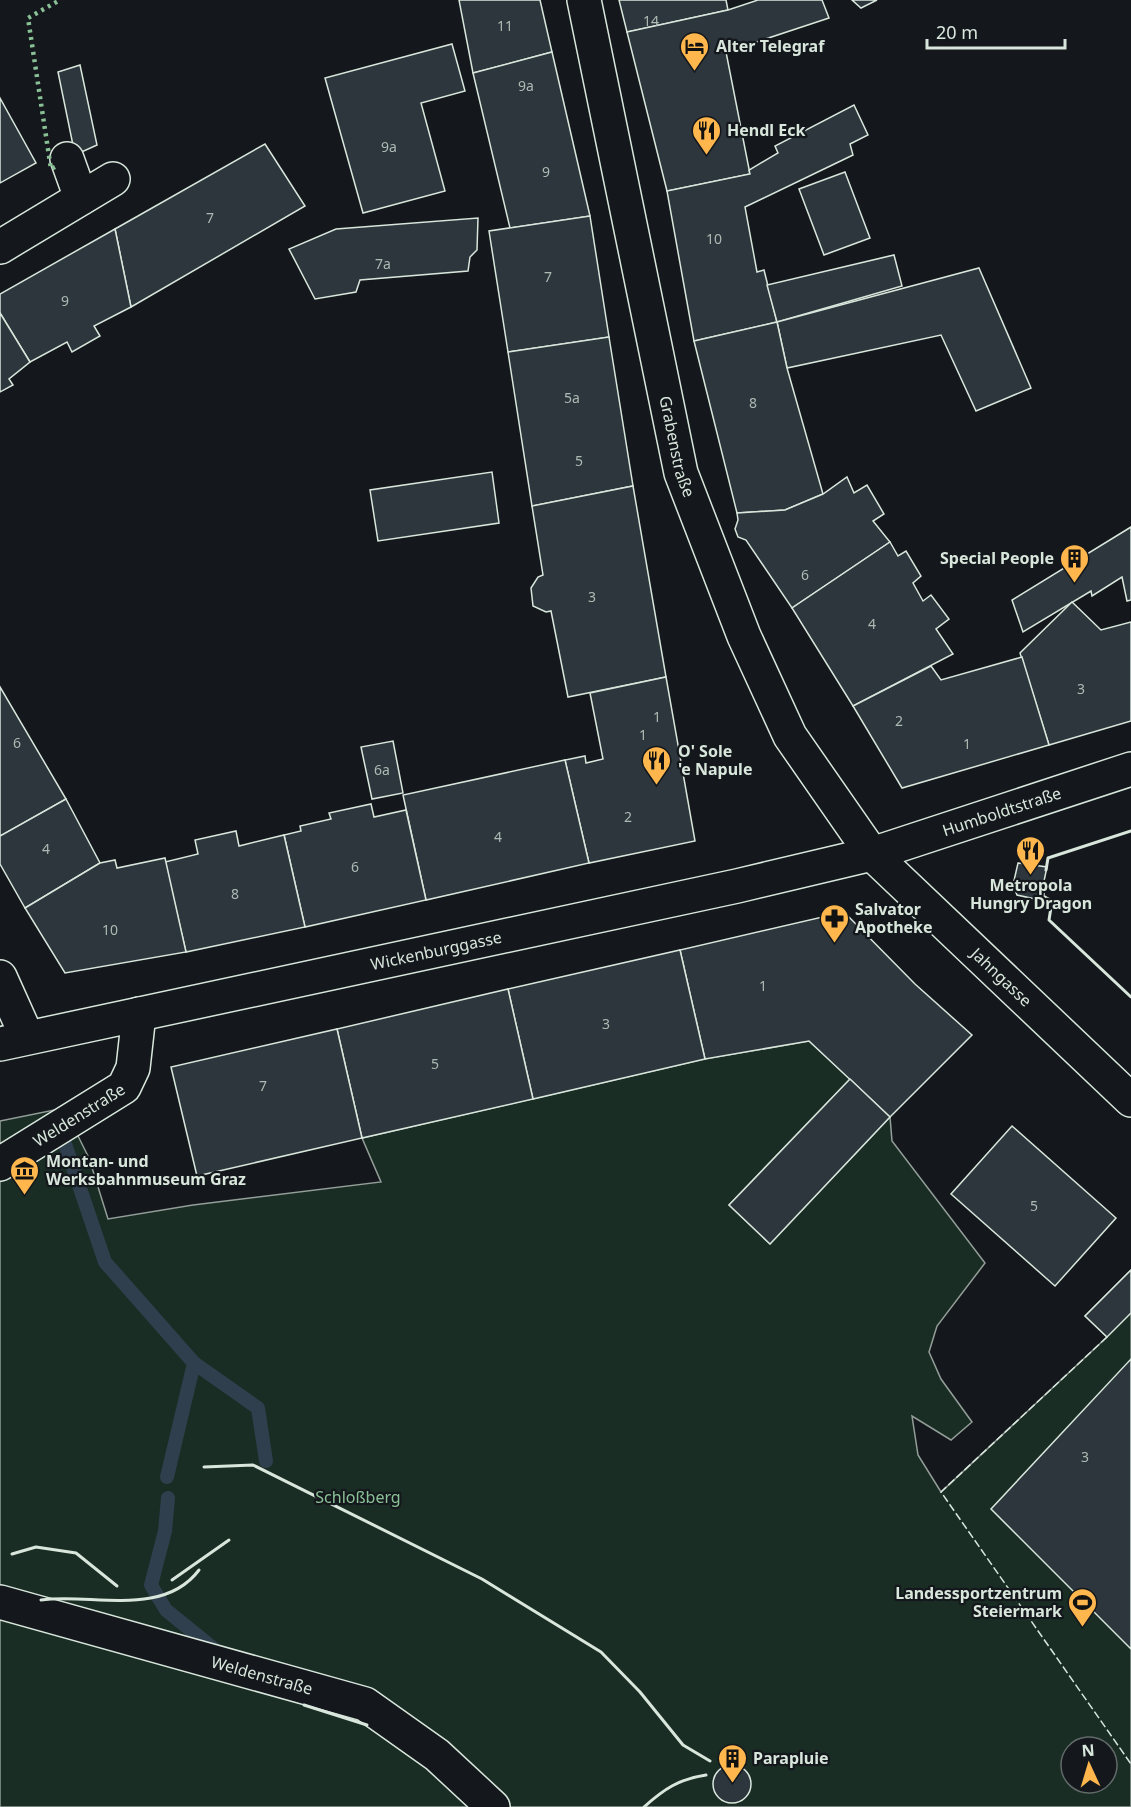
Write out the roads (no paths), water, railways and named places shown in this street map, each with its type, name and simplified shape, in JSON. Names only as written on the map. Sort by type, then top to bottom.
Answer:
[{"type":"main road","name":"Grabenstraße","points":[[584,0],[681,473],[744,636],[790,736],[872,854]]},
{"type":"main road","points":[[67,159],[81,198]]},
{"type":"main road","points":[[0,246],[113,179]]},
{"type":"main road","name":"Humboldtstraße","points":[[872,854],[1131,769]]},
{"type":"main road","name":"Wickenburggasse","points":[[13,1041],[738,886],[872,854]]},
{"type":"main road","name":"Jahngasse","points":[[872,854],[1131,1100]]},
{"type":"main road","points":[[0,977],[13,1041]]},
{"type":"main road","name":"Weldenstraße","points":[[0,1164],[124,1087],[133,1068],[140,1014]]},
{"type":"main road","name":"Weldenstraße","points":[[0,1602],[365,1704],[437,1755],[493,1807]]},
{"type":"waterway","points":[[63,1138],[105,1262],[194,1363],[167,1477]]},
{"type":"waterway","points":[[194,1363],[258,1408],[266,1461]]},
{"type":"waterway","points":[[168,1498],[165,1531],[151,1585],[166,1610],[214,1649]]},
{"type":"place","name":"Alter Telegraf","points":[[695,72]]},
{"type":"place","name":"Hendl Eck","points":[[706,156]]},
{"type":"place","name":"Special People","points":[[1075,584]]},
{"type":"place","name":"O' Sole 'e Napule","points":[[657,786]]},
{"type":"place","name":"Metropola Hungry Dragon","points":[[1031,876]]},
{"type":"place","name":"Salvator Apotheke","points":[[834,944]]},
{"type":"place","name":"Montan- und Werksbahnmuseum Graz","points":[[25,1196]]},
{"type":"place","name":"Landessportzentrum Steiermark","points":[[1083,1628]]},
{"type":"place","name":"Parapluie","points":[[732,1784]]},
{"type":"park label","name":"Schloßberg","points":[[358,1497]]}]
